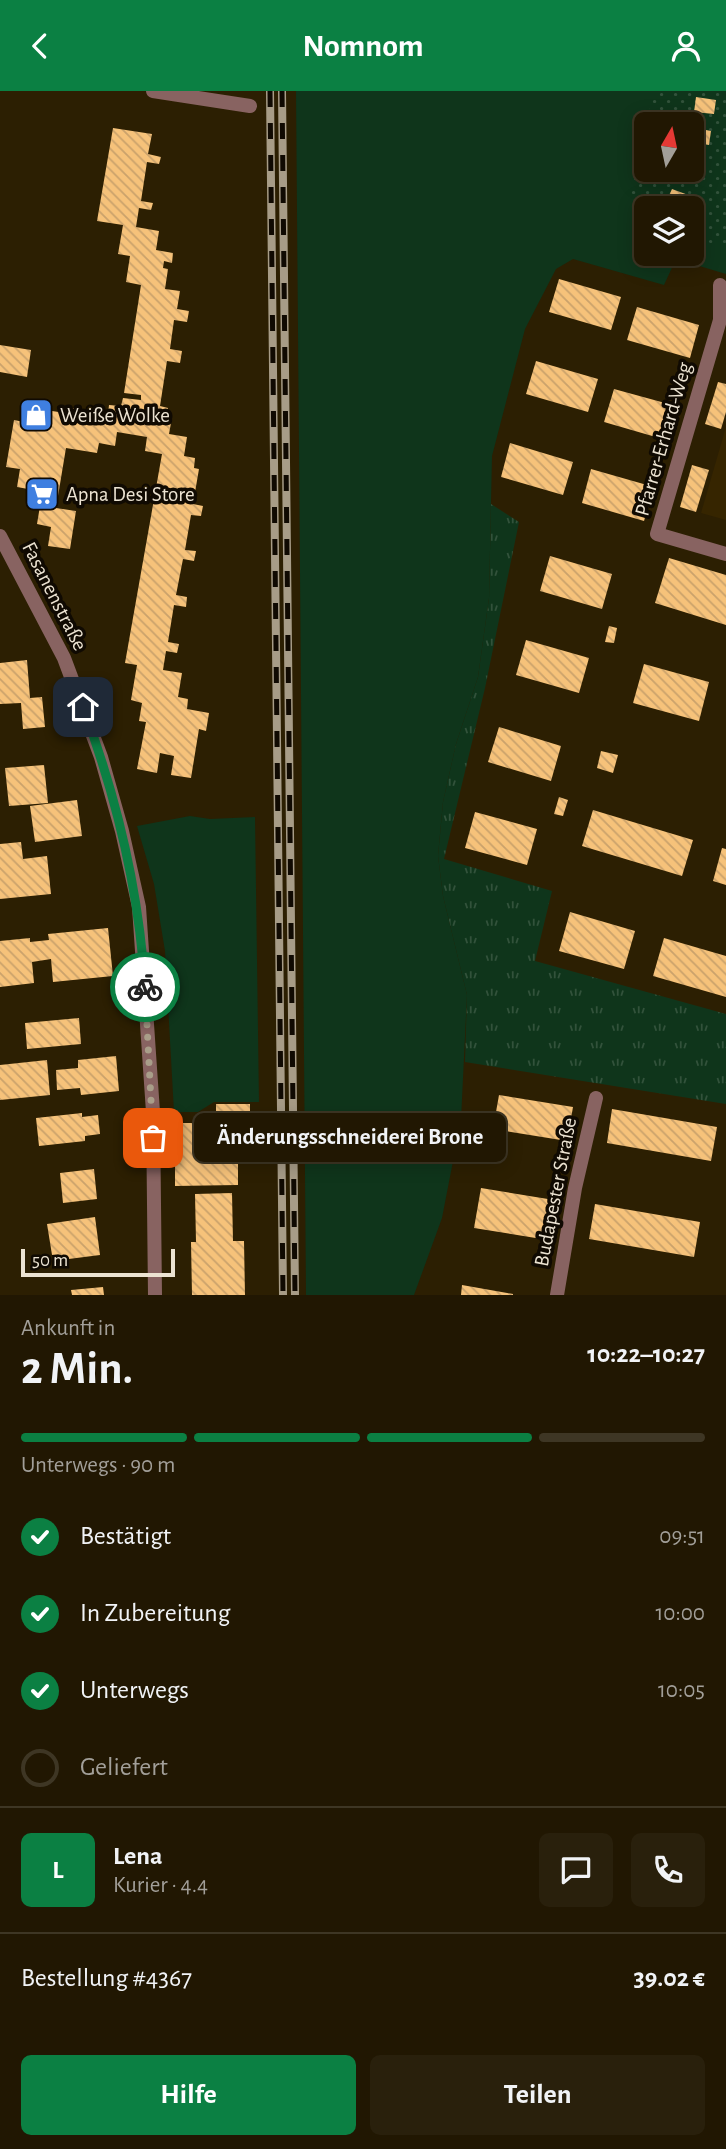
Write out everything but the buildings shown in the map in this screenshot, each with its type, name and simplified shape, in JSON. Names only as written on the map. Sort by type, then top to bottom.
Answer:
[{"type":"street","points":[[153,91],[250,106]]},
{"type":"street","name":"Pfarrer-Erhard-Weg","points":[[720,285],[720,320],[657,534],[726,554]]},
{"type":"street","name":"Fasanenstraße","points":[[0,536],[64,658],[92,732],[122,831],[139,907],[153,1112],[155,1295]]},
{"type":"street","name":"Budapester Straße","points":[[557,1295],[575,1188],[596,1098]]},
{"type":"shaded area","points":[[726,427],[726,520],[701,513]]},
{"type":"green space","points":[[296,91],[726,91],[726,274],[699,266],[704,266],[704,196],[634,196],[634,266],[673,266],[664,285],[573,259],[556,269],[525,329],[492,456],[489,598],[478,677],[456,744],[443,802],[438,856],[443,896],[467,995],[461,1120],[442,1218],[414,1295],[306,1295]]},
{"type":"green space","points":[[652,91],[726,91],[726,247],[704,241],[704,196],[634,196],[634,212],[627,208],[634,180],[704,182],[704,112],[649,112]]},
{"type":"green space","points":[[491,504],[519,522],[485,688],[444,859],[552,891],[535,961],[726,1014],[726,1104],[465,1062],[467,995],[443,896],[438,856],[443,802],[456,744],[478,677],[489,598]]},
{"type":"green space","points":[[190,816],[210,819],[255,817],[259,1102],[214,1102],[198,1112],[174,1112],[165,951],[154,884],[137,826]]},
{"type":"railway","points":[[270,91],[283,1295]]},
{"type":"railway","points":[[282,91],[295,1295]]},
{"type":"way so far","points":[[145,987],[153,1138]]},
{"type":"place","name":"Weiße Wolke","points":[[36,415]]},
{"type":"place","name":"Apna Desi Store","points":[[42,494]]},
{"type":"place","name":"Änderungsschneiderei Brone","points":[[153,1138]]},
{"type":"route","points":[[83,707],[101,757],[122,831],[139,907],[145,987]]}]
